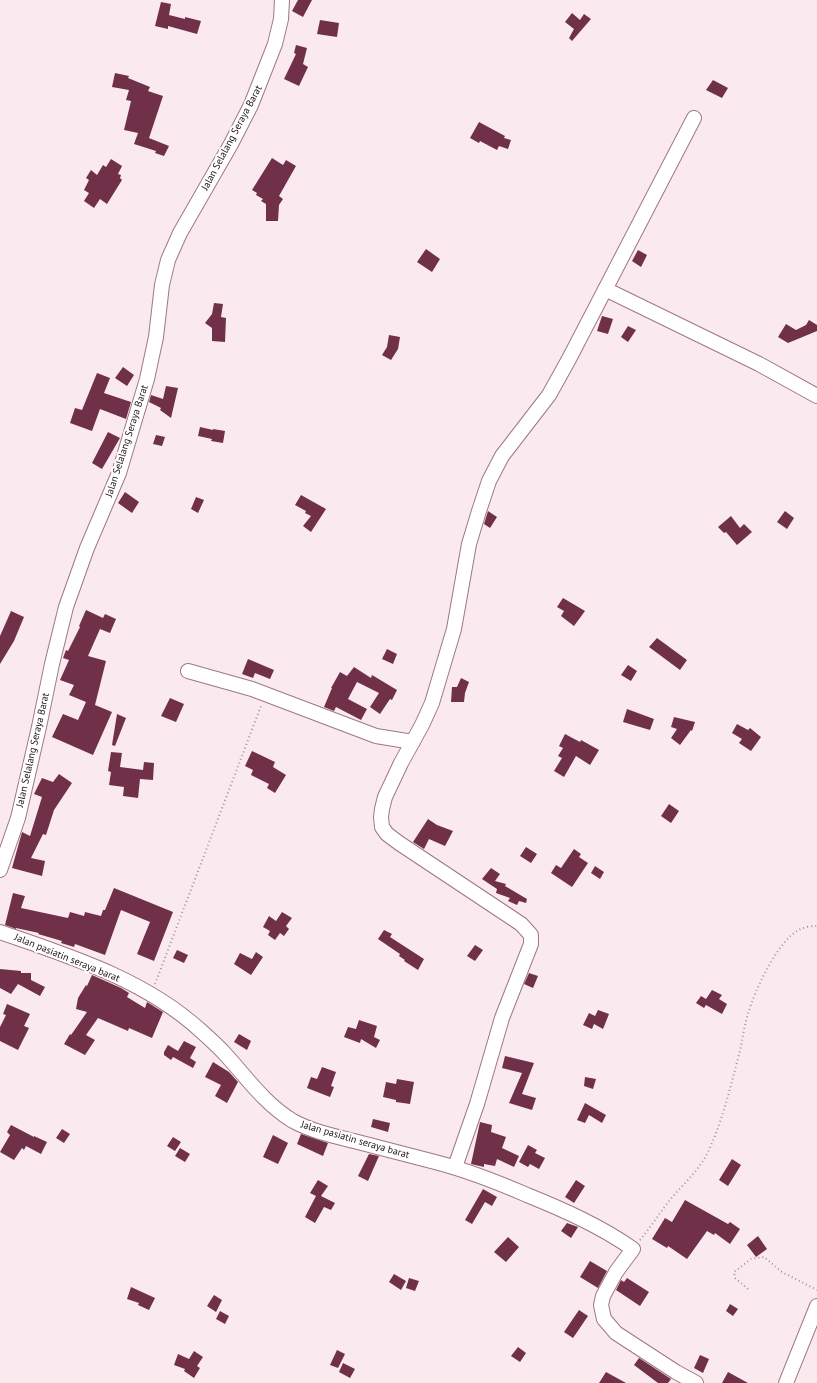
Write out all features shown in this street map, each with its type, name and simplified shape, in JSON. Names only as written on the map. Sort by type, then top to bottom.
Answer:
[{"type":"street","name":"Jalan Selalang Seraya Barat","points":[[0,870],[18,818],[40,727],[52,664],[66,607],[84,555],[119,473],[148,379],[156,337],[162,285],[168,260],[180,233],[231,144],[251,105],[275,44],[281,19],[282,0]]},
{"type":"street","points":[[455,1167],[477,1104],[502,1018],[531,944],[532,937],[530,933],[520,924],[387,834],[382,826],[381,817],[385,797],[432,703],[454,629],[469,544],[489,481],[502,456],[548,395],[569,359],[694,118]]},
{"type":"street","points":[[605,288],[759,364],[817,396]]},
{"type":"street","points":[[188,672],[252,689],[376,736],[413,742]]},
{"type":"street","name":"Jalan pasiatin seraya barat","points":[[0,932],[92,965],[150,994],[174,1009],[199,1029],[226,1055],[257,1091],[292,1120],[310,1128],[336,1136],[455,1167],[556,1206],[601,1228],[633,1249]]},
{"type":"street","points":[[633,1249],[607,1287],[603,1296],[601,1305],[604,1320],[616,1333],[676,1372],[696,1383]]},
{"type":"street","points":[[786,1383],[817,1306]]},
{"type":"path","points":[[150,994],[266,694]]},
{"type":"path","points":[[633,1249],[669,1201],[700,1168],[708,1153],[718,1128],[727,1098],[741,1049],[748,1014],[768,966],[785,942],[799,930],[817,926]]},
{"type":"path","points":[[748,1289],[735,1278],[734,1272],[751,1259],[764,1257],[782,1272],[817,1290]]},
{"type":"building","points":[[298,0],[312,0],[303,17],[292,11]]},
{"type":"building","points":[[161,2],[171,4],[169,15],[201,21],[197,34],[168,26],[168,29],[155,26]]},
{"type":"building","points":[[572,13],[580,20],[584,14],[591,19],[572,41],[569,38],[574,29],[565,22]]},
{"type":"building","points":[[320,20],[339,23],[337,37],[317,34]]},
{"type":"building","points":[[296,45],[307,48],[303,64],[308,67],[299,86],[284,79],[296,54],[294,53]]},
{"type":"building","points":[[115,73],[129,76],[128,78],[150,87],[148,91],[163,96],[149,138],[169,146],[164,156],[155,153],[156,151],[134,144],[138,133],[124,130],[131,101],[126,100],[129,90],[112,87]]},
{"type":"building","points":[[713,80],[728,88],[722,98],[706,90]]},
{"type":"building","points":[[479,122],[505,136],[504,138],[511,140],[508,149],[499,146],[497,150],[480,141],[479,143],[470,138]]},
{"type":"building","points":[[272,158],[283,165],[286,160],[296,166],[279,196],[283,199],[279,205],[278,221],[266,221],[266,204],[261,201],[263,199],[256,195],[257,193],[252,190]]},
{"type":"building","points":[[111,159],[122,166],[118,174],[121,175],[120,178],[122,180],[107,204],[100,199],[94,208],[84,201],[89,193],[84,190],[89,180],[86,178],[91,170],[97,175],[103,165],[106,167]]},
{"type":"building","points":[[426,249],[440,259],[432,272],[417,262]]},
{"type":"building","points":[[638,250],[647,255],[641,267],[632,261]]},
{"type":"building","points":[[214,303],[223,304],[221,317],[226,318],[225,342],[212,341],[212,328],[205,323],[212,314]]},
{"type":"building","points":[[602,316],[613,319],[608,334],[597,331]]},
{"type":"building","points":[[809,320],[817,325],[817,331],[788,343],[778,337],[786,324],[796,330],[806,325]]},
{"type":"building","points":[[628,326],[636,330],[628,342],[621,337]]},
{"type":"building","points":[[389,335],[400,337],[398,349],[391,360],[382,355],[387,347]]},
{"type":"building","points":[[123,367],[134,375],[127,386],[115,378]]},
{"type":"building","points":[[97,373],[110,378],[104,393],[131,402],[126,419],[100,409],[92,431],[70,423],[75,408],[82,410]]},
{"type":"building","points":[[166,386],[178,388],[171,418],[160,410],[161,408],[149,402],[151,395],[163,399]]},
{"type":"building","points":[[200,427],[225,431],[223,443],[211,441],[212,439],[198,436]]},
{"type":"building","points":[[108,432],[120,438],[102,469],[92,463]]},
{"type":"building","points":[[156,435],[165,437],[162,446],[153,444]]},
{"type":"building","points":[[125,492],[139,502],[132,513],[118,503]]},
{"type":"building","points":[[301,495],[326,509],[311,532],[303,526],[311,516],[305,513],[306,511],[295,505]]},
{"type":"building","points":[[196,497],[204,500],[198,513],[191,509]]},
{"type":"building","points":[[488,511],[497,517],[490,528],[484,524]]},
{"type":"building","points":[[785,511],[794,518],[787,529],[777,522]]},
{"type":"building","points":[[731,516],[740,528],[744,524],[752,532],[737,545],[726,532],[724,533],[718,527]]},
{"type":"building","points":[[563,598],[585,611],[574,626],[561,616],[564,611],[557,607]]},
{"type":"building","points":[[86,610],[103,618],[105,614],[116,619],[110,633],[100,629],[88,656],[106,661],[95,705],[112,712],[93,755],[52,737],[63,714],[78,720],[86,702],[69,695],[74,685],[60,680],[69,660],[63,658],[66,650],[68,651],[80,627],[79,626]]},
{"type":"building","points":[[11,611],[24,617],[14,641],[0,664],[0,636]]},
{"type":"building","points":[[657,638],[687,660],[680,670],[649,647]]},
{"type":"building","points":[[387,649],[397,654],[393,664],[382,659]]},
{"type":"building","points":[[248,659],[274,670],[270,679],[255,673],[253,678],[242,674]]},
{"type":"building","points":[[628,665],[637,671],[631,681],[621,675]]},
{"type":"building","points":[[354,667],[371,678],[372,675],[397,690],[392,700],[390,699],[380,714],[370,707],[379,693],[357,682],[348,699],[367,709],[361,720],[336,707],[334,711],[324,707],[331,688],[340,672],[347,676]]},
{"type":"building","points":[[461,678],[469,682],[465,693],[464,702],[451,702],[452,687],[457,687]]},
{"type":"building","points":[[170,698],[184,704],[176,722],[161,716]]},
{"type":"building","points":[[627,709],[654,719],[650,730],[623,722]]},
{"type":"building","points":[[117,714],[126,718],[115,746],[112,745]]},
{"type":"building","points":[[674,717],[695,722],[692,731],[691,730],[680,745],[671,738],[677,729],[671,727]]},
{"type":"building","points":[[737,724],[748,730],[750,728],[761,737],[751,751],[739,743],[742,739],[732,733]]},
{"type":"building","points":[[565,734],[580,742],[581,740],[599,750],[590,765],[576,756],[564,777],[554,771],[562,758],[558,756],[563,748],[559,746]]},
{"type":"building","points":[[252,751],[275,762],[273,767],[286,775],[275,793],[267,788],[269,784],[251,775],[253,770],[245,766]]},
{"type":"building","points":[[111,752],[122,753],[120,767],[143,770],[144,762],[154,763],[153,780],[140,779],[138,798],[123,796],[124,787],[109,785],[111,772],[108,771]]},
{"type":"building","points":[[59,774],[72,783],[54,810],[46,835],[43,834],[31,858],[45,861],[42,876],[12,868],[22,832],[30,836],[42,797],[34,794],[42,778],[53,782]]},
{"type":"building","points":[[669,804],[679,811],[671,823],[661,816]]},
{"type":"building","points":[[428,819],[437,825],[453,831],[445,846],[429,839],[424,849],[413,842]]},
{"type":"building","points":[[526,847],[537,854],[531,863],[520,856]]},
{"type":"building","points":[[574,849],[581,854],[579,857],[588,863],[572,887],[551,873],[556,865],[561,868]]},
{"type":"building","points":[[595,866],[604,872],[600,879],[591,873]]},
{"type":"building","points":[[491,868],[500,874],[495,881],[506,884],[505,886],[527,899],[526,903],[519,901],[517,905],[508,901],[510,898],[496,893],[497,889],[482,879]]},
{"type":"building","points":[[114,888],[173,912],[154,961],[137,954],[150,922],[121,910],[105,955],[75,944],[74,947],[61,943],[62,941],[38,934],[39,933],[16,929],[5,925],[13,893],[25,896],[21,908],[68,918],[70,912],[84,916],[85,912],[101,916]]},
{"type":"building","points":[[282,912],[292,918],[286,926],[289,929],[284,936],[280,933],[275,940],[268,935],[270,931],[263,927],[269,916],[276,921]]},
{"type":"building","points":[[384,930],[392,934],[390,937],[424,959],[418,970],[404,961],[405,960],[399,956],[400,954],[378,939]]},
{"type":"building","points":[[475,945],[483,950],[475,961],[467,956]]},
{"type":"building","points":[[177,950],[188,955],[184,963],[173,958]]},
{"type":"building","points":[[256,952],[263,957],[251,975],[234,964],[240,953],[252,959]]},
{"type":"building","points":[[0,969],[21,971],[21,973],[31,973],[31,980],[45,987],[40,996],[18,984],[11,994],[0,988]]},
{"type":"building","points":[[529,973],[538,976],[533,988],[524,984]]},
{"type":"building","points":[[92,975],[121,988],[129,993],[127,997],[145,1008],[147,1002],[163,1012],[152,1038],[129,1028],[128,1031],[98,1018],[86,1035],[95,1040],[85,1055],[64,1044],[87,1012],[76,1009],[78,998],[86,985],[87,986]]},
{"type":"building","points":[[712,990],[722,995],[719,999],[727,1004],[722,1014],[706,1005],[704,1008],[696,1003],[701,996],[706,999]]},
{"type":"building","points":[[7,1004],[30,1014],[24,1026],[29,1028],[18,1050],[0,1041],[0,1027],[6,1015],[3,1014]]},
{"type":"building","points":[[598,1010],[609,1014],[603,1029],[594,1024],[592,1029],[583,1025],[589,1013],[595,1016]]},
{"type":"building","points":[[359,1020],[377,1026],[374,1037],[380,1040],[376,1048],[361,1039],[360,1043],[344,1037],[348,1027],[356,1029]]},
{"type":"building","points":[[239,1034],[251,1041],[247,1050],[234,1042]]},
{"type":"building","points":[[184,1041],[196,1047],[190,1058],[196,1062],[193,1068],[173,1057],[171,1060],[164,1055],[168,1045],[178,1051]]},
{"type":"building","points":[[505,1056],[534,1063],[522,1094],[536,1098],[532,1110],[509,1103],[522,1073],[502,1068]]},
{"type":"building","points":[[213,1062],[229,1072],[238,1082],[227,1103],[215,1096],[221,1085],[205,1077]]},
{"type":"building","points":[[322,1067],[336,1072],[331,1086],[334,1087],[330,1097],[307,1088],[311,1077],[317,1079]]},
{"type":"building","points":[[585,1077],[596,1079],[593,1089],[584,1086]]},
{"type":"building","points":[[397,1079],[414,1082],[410,1104],[396,1102],[396,1100],[383,1097],[386,1082],[396,1084]]},
{"type":"building","points":[[585,1103],[606,1115],[602,1123],[589,1115],[585,1123],[577,1120]]},
{"type":"building","points":[[373,1119],[390,1123],[388,1132],[371,1127]]},
{"type":"building","points":[[480,1122],[492,1125],[491,1132],[506,1137],[502,1148],[519,1156],[514,1167],[497,1159],[495,1166],[484,1164],[484,1167],[471,1164]]},
{"type":"building","points":[[11,1125],[47,1142],[41,1154],[26,1146],[24,1150],[22,1148],[14,1160],[0,1152],[10,1135],[7,1132]]},
{"type":"building","points":[[62,1129],[70,1134],[64,1143],[56,1138]]},
{"type":"building","points":[[301,1134],[328,1143],[323,1156],[297,1144]]},
{"type":"building","points":[[273,1135],[288,1143],[278,1164],[263,1157]]},
{"type":"building","points":[[173,1137],[181,1142],[175,1151],[167,1146]]},
{"type":"building","points":[[528,1145],[537,1150],[535,1153],[545,1158],[539,1169],[530,1164],[528,1167],[519,1162]]},
{"type":"building","points":[[180,1148],[190,1154],[185,1162],[175,1156]]},
{"type":"building","points":[[369,1154],[379,1156],[368,1181],[358,1176]]},
{"type":"building","points":[[732,1159],[741,1165],[728,1186],[719,1180]]},
{"type":"building","points":[[318,1180],[328,1186],[321,1196],[335,1203],[331,1210],[324,1207],[315,1223],[305,1217],[316,1196],[310,1193]]},
{"type":"building","points":[[576,1180],[585,1186],[574,1203],[565,1197]]},
{"type":"building","points":[[483,1189],[497,1197],[492,1206],[485,1202],[472,1224],[465,1220]]},
{"type":"building","points":[[685,1200],[728,1224],[730,1222],[740,1229],[730,1244],[715,1233],[714,1235],[707,1231],[687,1259],[668,1246],[667,1248],[652,1239],[665,1218],[672,1222]]},
{"type":"building","points":[[567,1223],[578,1227],[571,1238],[561,1231]]},
{"type":"building","points":[[758,1236],[767,1249],[756,1257],[747,1245]]},
{"type":"building","points":[[508,1237],[519,1247],[506,1262],[494,1252]]},
{"type":"building","points":[[590,1261],[607,1271],[598,1288],[580,1277]]},
{"type":"building","points":[[394,1274],[406,1281],[401,1290],[389,1282]]},
{"type":"building","points":[[409,1278],[419,1281],[415,1291],[406,1288]]},
{"type":"building","points":[[627,1278],[649,1292],[640,1306],[616,1290],[621,1280],[624,1282]]},
{"type":"building","points":[[131,1287],[155,1298],[149,1310],[138,1305],[139,1303],[127,1299]]},
{"type":"building","points":[[214,1295],[222,1300],[216,1312],[207,1306]]},
{"type":"building","points":[[730,1304],[738,1309],[733,1316],[726,1311]]},
{"type":"building","points":[[579,1310],[588,1316],[573,1338],[564,1332]]},
{"type":"building","points":[[220,1311],[229,1316],[225,1324],[216,1319]]},
{"type":"building","points":[[518,1347],[526,1353],[520,1362],[511,1356]]},
{"type":"building","points":[[337,1350],[345,1354],[338,1368],[330,1365]]},
{"type":"building","points":[[194,1351],[203,1357],[197,1366],[200,1368],[194,1378],[184,1371],[185,1369],[174,1365],[178,1354],[189,1359]]},
{"type":"building","points":[[700,1355],[709,1359],[703,1373],[694,1368]]},
{"type":"building","points":[[639,1358],[671,1379],[668,1383],[658,1383],[634,1365]]},
{"type":"building","points":[[343,1363],[355,1369],[350,1378],[339,1372]]},
{"type":"building","points":[[606,1372],[626,1383],[599,1383]]},
{"type":"building","points":[[728,1372],[748,1383],[722,1383]]}]
